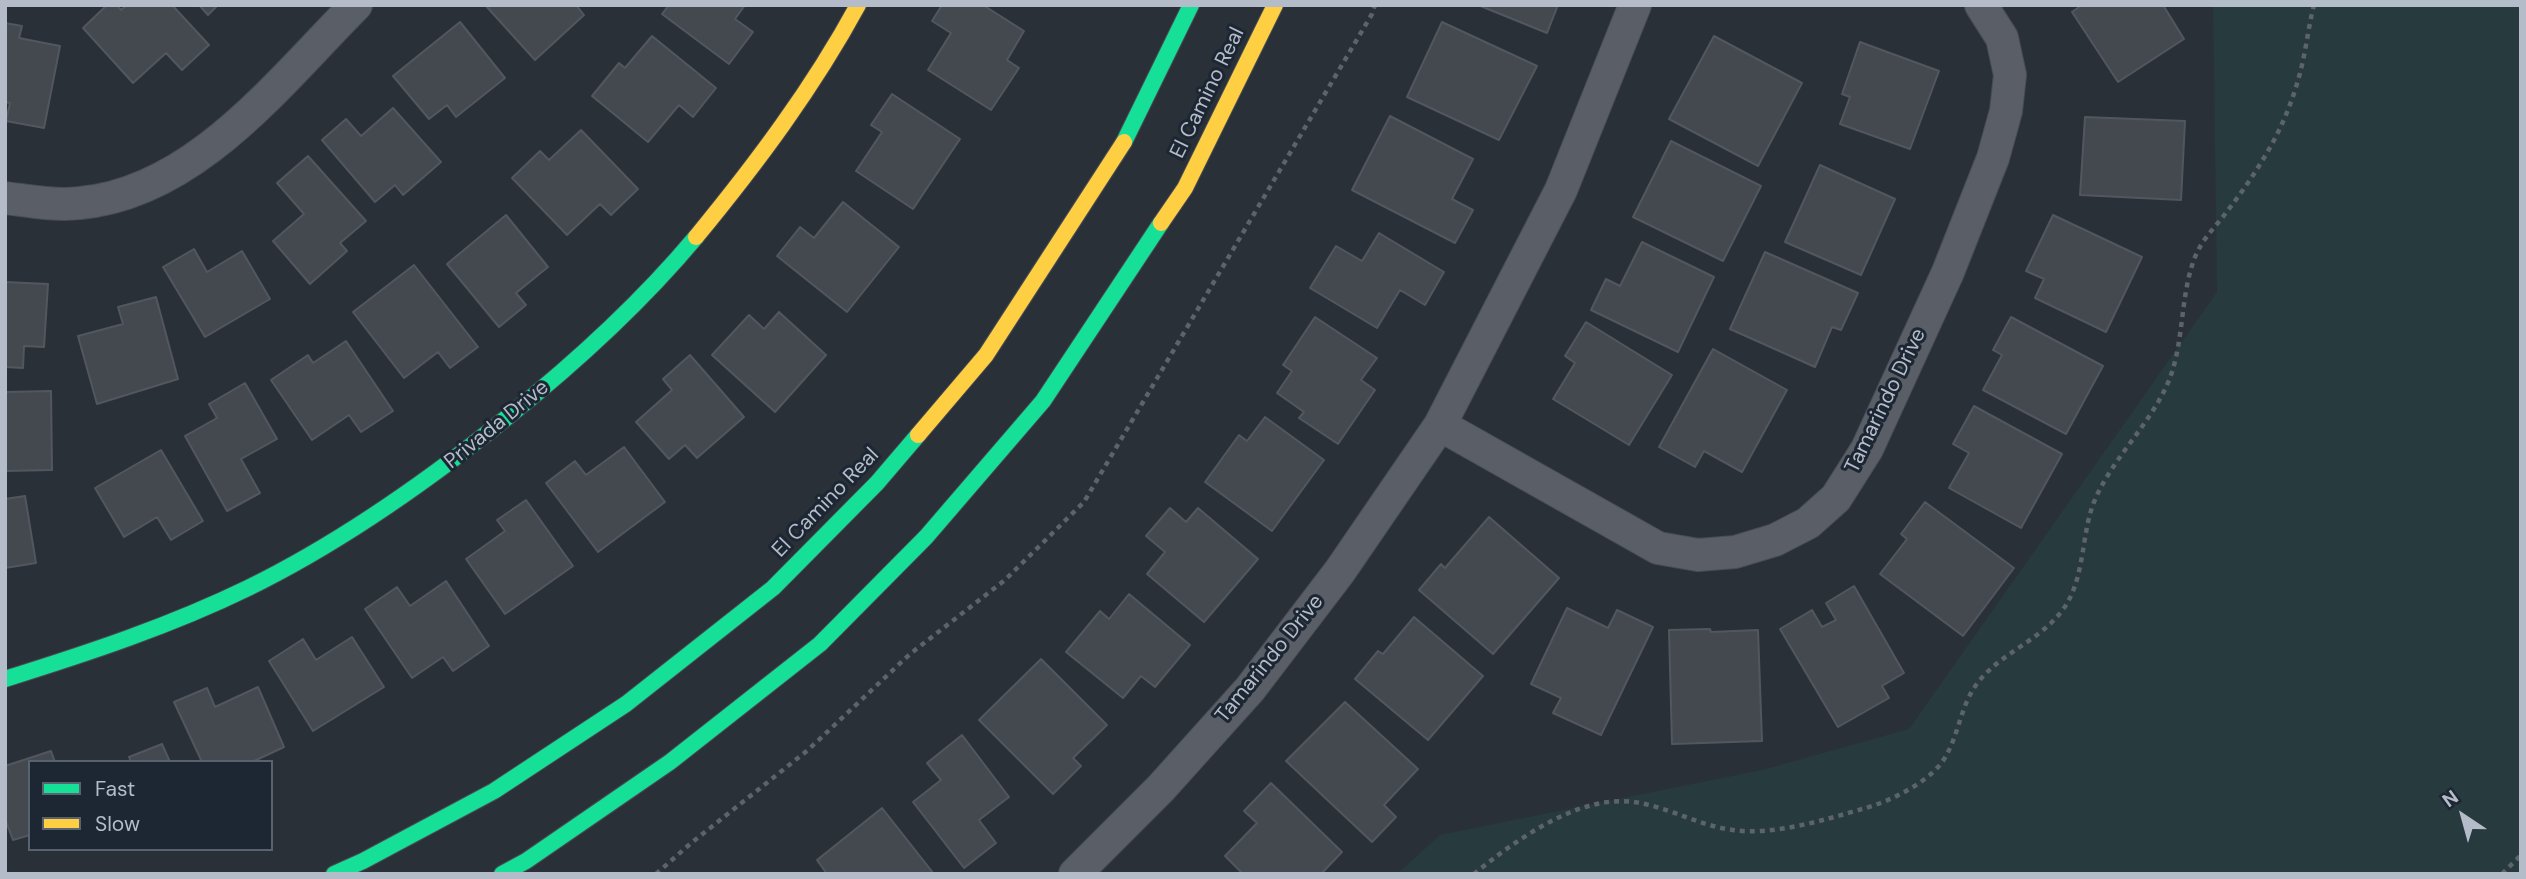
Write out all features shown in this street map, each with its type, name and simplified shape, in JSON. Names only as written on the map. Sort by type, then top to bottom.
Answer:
[{"type":"main road","name":"Privada Drive","points":[[5,679],[95,652],[191,614],[281,570],[436,473],[517,411],[586,351],[681,254],[778,133],[840,40],[858,5]]},
{"type":"main road","name":"El Camino Real","points":[[334,874],[494,791],[626,704],[773,588],[877,483],[986,355],[1126,140],[1191,5]]},
{"type":"main road","name":"El Camino Real","points":[[502,874],[526,862],[670,762],[820,644],[926,537],[1044,401],[1185,188],[1275,5]]},
{"type":"street","points":[[5,198],[78,204],[136,191],[162,180],[223,136],[356,5]]},
{"type":"street","name":"Tamarindo Drive","points":[[1074,874],[1161,788],[1250,689],[1340,571],[1440,425],[1561,190],[1635,5]]},
{"type":"street","name":"Tamarindo Drive","points":[[1440,425],[1658,548],[1698,555],[1735,552],[1775,540],[1808,523],[1836,499],[1867,449],[1948,272],[1993,158],[2006,111],[2010,75],[2002,38],[1981,5]]},
{"type":"path","points":[[656,874],[808,750],[910,654],[1005,580],[1084,502],[1375,5]]},
{"type":"path","points":[[1474,874],[1550,821],[1582,807],[1608,801],[1639,802],[1713,826],[1735,831],[1755,831],[1791,826],[1863,809],[1895,797],[1941,765],[1948,753],[1963,707],[1984,674],[2043,630],[2066,606],[2073,588],[2093,503],[2168,383],[2195,257],[2205,237],[2260,164],[2278,133],[2293,97],[2314,5]]},
{"type":"path","points":[[2502,874],[2521,855]]},
{"type":"green space","points":[[2213,5],[2521,5],[2521,874],[1397,874],[1440,835],[1766,769],[1909,729],[2217,292]]},
{"type":"building","points":[[107,5],[117,5],[121,10],[127,5],[172,5],[209,45],[182,70],[166,53],[133,83],[83,28]]},
{"type":"building","points":[[199,5],[218,5],[208,15]]},
{"type":"building","points":[[576,5],[584,15],[535,60],[486,6]]},
{"type":"building","points":[[669,5],[745,5],[735,19],[753,32],[729,64],[662,14]]},
{"type":"building","points":[[942,5],[983,5],[1024,31],[1007,60],[1019,68],[991,110],[928,70],[951,33],[932,21]]},
{"type":"building","points":[[1478,5],[1558,5],[1547,33]]},
{"type":"building","points":[[2082,5],[2163,5],[2184,39],[2118,82],[2072,12]]},
{"type":"building","points":[[460,22],[505,78],[456,117],[447,105],[429,119],[393,76]]},
{"type":"building","points":[[1442,22],[1537,66],[1499,140],[1407,97]]},
{"type":"building","points":[[5,23],[22,26],[19,38],[60,46],[44,128],[6,121],[10,103],[5,102]]},
{"type":"building","points":[[652,36],[716,88],[693,117],[679,105],[648,142],[592,96],[619,63],[625,68]]},
{"type":"building","points":[[1714,36],[1802,83],[1758,166],[1669,119]]},
{"type":"building","points":[[1860,42],[1939,71],[1910,149],[1840,124],[1850,97],[1842,94]]},
{"type":"building","points":[[892,94],[960,139],[913,209],[856,171],[882,132],[871,125]]},
{"type":"building","points":[[393,108],[441,162],[403,195],[395,185],[375,202],[322,140],[346,119],[361,136]]},
{"type":"building","points":[[1390,116],[1473,159],[1452,199],[1473,210],[1455,243],[1352,190]]},
{"type":"building","points":[[2085,117],[2185,121],[2181,200],[2080,195]]},
{"type":"building","points":[[581,130],[638,189],[611,215],[600,204],[567,235],[512,178],[540,151],[549,160]]},
{"type":"building","points":[[1671,141],[1761,186],[1723,261],[1633,217]]},
{"type":"building","points":[[308,156],[366,221],[340,243],[347,251],[310,284],[273,241],[304,214],[277,183]]},
{"type":"building","points":[[1820,165],[1895,199],[1861,275],[1785,242]]},
{"type":"building","points":[[843,202],[899,247],[847,312],[777,256],[800,227],[814,238]]},
{"type":"building","points":[[506,215],[548,267],[516,293],[526,305],[499,327],[447,264]]},
{"type":"building","points":[[2053,215],[2142,257],[2106,332],[2035,298],[2044,279],[2026,271]]},
{"type":"building","points":[[1379,233],[1444,272],[1425,305],[1400,290],[1377,328],[1310,288],[1336,246],[1362,261]]},
{"type":"building","points":[[1642,242],[1714,277],[1678,352],[1591,310],[1606,279],[1620,286]]},
{"type":"building","points":[[194,249],[207,272],[242,251],[270,299],[205,337],[163,267]]},
{"type":"building","points":[[1765,252],[1858,293],[1841,330],[1832,327],[1815,367],[1730,329]]},
{"type":"building","points":[[414,265],[478,347],[450,368],[438,352],[404,378],[353,312]]},
{"type":"building","points":[[5,282],[48,284],[44,347],[24,346],[23,368],[5,367]]},
{"type":"building","points":[[156,297],[178,379],[97,404],[78,336],[123,324],[118,307]]},
{"type":"building","points":[[779,312],[826,355],[775,412],[712,355],[749,315],[764,329]]},
{"type":"building","points":[[1315,317],[1377,358],[1361,380],[1375,390],[1338,444],[1299,418],[1304,412],[1277,393],[1292,371],[1283,365]]},
{"type":"building","points":[[2011,317],[2103,366],[2066,434],[1983,390],[2002,355],[1993,350]]},
{"type":"building","points":[[1586,322],[1672,375],[1629,445],[1553,399],[1575,363],[1565,356]]},
{"type":"building","points":[[346,341],[393,411],[361,432],[349,415],[312,440],[271,380],[308,355],[313,363]]},
{"type":"building","points":[[1713,349],[1787,390],[1742,472],[1704,451],[1695,467],[1659,447]]},
{"type":"building","points":[[690,355],[744,417],[697,458],[685,445],[669,459],[636,422],[672,390],[663,379]]},
{"type":"building","points":[[245,383],[277,439],[241,459],[260,493],[227,511],[185,436],[217,418],[209,404]]},
{"type":"building","points":[[51,391],[52,470],[5,471],[5,392]]},
{"type":"building","points":[[1974,406],[2062,454],[2021,528],[1949,488],[1969,453],[1953,444]]},
{"type":"building","points":[[1265,417],[1324,460],[1272,531],[1205,482],[1239,435],[1247,441]]},
{"type":"building","points":[[624,447],[665,502],[598,552],[546,483],[575,461],[586,475]]},
{"type":"building","points":[[161,450],[203,521],[171,540],[157,517],[124,537],[95,488]]},
{"type":"building","points":[[25,496],[36,563],[5,568],[5,499]]},
{"type":"building","points":[[526,500],[573,566],[505,614],[466,559],[505,531],[497,520]]},
{"type":"building","points":[[1925,502],[2014,568],[1963,636],[1880,574],[1907,539],[1901,534]]},
{"type":"building","points":[[1170,508],[1186,522],[1198,508],[1258,559],[1204,622],[1147,574],[1165,552],[1146,536]]},
{"type":"building","points":[[1489,517],[1559,578],[1493,654],[1419,590],[1441,564],[1445,568]]},
{"type":"building","points":[[446,581],[489,646],[453,671],[443,657],[412,678],[365,609],[397,587],[410,606]]},
{"type":"building","points":[[1854,586],[1904,673],[1882,686],[1889,698],[1838,727],[1780,629],[1812,610],[1822,627],[1836,620],[1826,603]]},
{"type":"building","points":[[1129,594],[1190,645],[1155,687],[1141,676],[1123,698],[1066,652],[1100,611],[1109,619]]},
{"type":"building","points":[[1567,608],[1608,628],[1617,610],[1653,627],[1601,735],[1553,713],[1561,698],[1531,684]]},
{"type":"building","points":[[1414,617],[1483,676],[1428,740],[1355,679],[1378,651],[1383,654]]},
{"type":"building","points":[[1710,629],[1711,632],[1758,630],[1762,741],[1672,744],[1669,630]]},
{"type":"building","points":[[352,637],[384,687],[313,731],[269,661],[303,639],[316,660]]},
{"type":"building","points":[[1041,659],[1107,725],[1073,758],[1081,766],[1053,794],[979,720]]},
{"type":"building","points":[[258,687],[284,747],[256,760],[201,760],[174,702],[207,688],[215,707]]},
{"type":"building","points":[[1345,702],[1418,769],[1384,805],[1396,817],[1372,842],[1286,761]]},
{"type":"building","points":[[962,735],[1009,797],[979,820],[996,843],[964,868],[913,802],[941,780],[927,763]]},
{"type":"building","points":[[162,744],[169,760],[130,760],[129,757]]},
{"type":"building","points":[[51,751],[54,760],[28,760],[28,836],[13,840],[5,819],[5,766]]},
{"type":"building","points":[[1271,783],[1342,852],[1321,874],[1243,874],[1225,856],[1257,823],[1244,811]]},
{"type":"building","points":[[882,808],[934,874],[827,874],[817,860]]},
{"type":"traffic: fast","points":[[1124,142],[1191,5]]},
{"type":"traffic: fast","points":[[502,874],[526,861],[670,762],[820,644],[926,537],[1043,401],[1161,223]]},
{"type":"traffic: fast","points":[[5,679],[98,649],[189,615],[248,588],[349,532],[444,466],[556,377],[629,310],[696,237]]},
{"type":"traffic: fast","points":[[334,874],[494,791],[626,704],[773,588],[877,483],[918,435]]},
{"type":"traffic: slow","points":[[696,237],[783,125],[858,5]]},
{"type":"traffic: slow","points":[[1161,223],[1185,188],[1275,5]]},
{"type":"traffic: slow","points":[[918,435],[986,355],[1124,142]]}]
